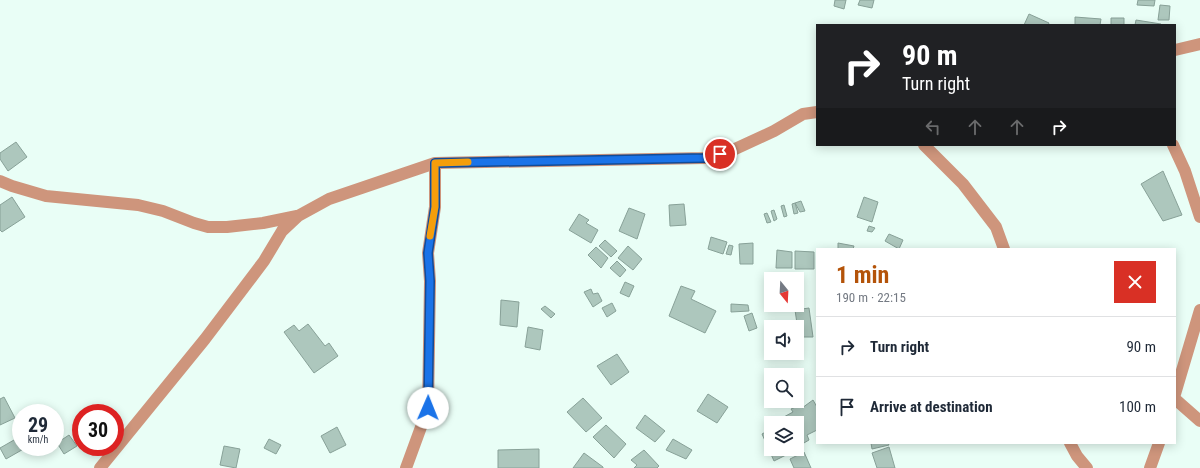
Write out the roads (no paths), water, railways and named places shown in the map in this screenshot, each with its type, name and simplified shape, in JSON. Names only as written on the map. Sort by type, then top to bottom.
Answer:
[{"type":"street","points":[[1176,50],[1200,44]]},
{"type":"street","points":[[100,468],[205,338],[264,261],[282,231],[298,216],[330,199],[435,163],[705,158],[735,149],[774,131],[803,114],[816,112]]},
{"type":"street","points":[[925,146],[963,184],[996,227],[1004,248]]},
{"type":"street","points":[[1173,146],[1185,170],[1200,217]]},
{"type":"street","points":[[406,468],[428,408],[430,281],[428,253],[435,207],[435,163]]},
{"type":"street","points":[[0,181],[46,196],[138,205],[163,211],[208,227],[227,227],[263,223],[298,216]]},
{"type":"street","points":[[1176,391],[1200,310]]},
{"type":"street","points":[[1176,400],[1200,421]]},
{"type":"street","points":[[1071,444],[1077,456],[1087,468]]},
{"type":"street","points":[[1150,468],[1159,444]]}]
